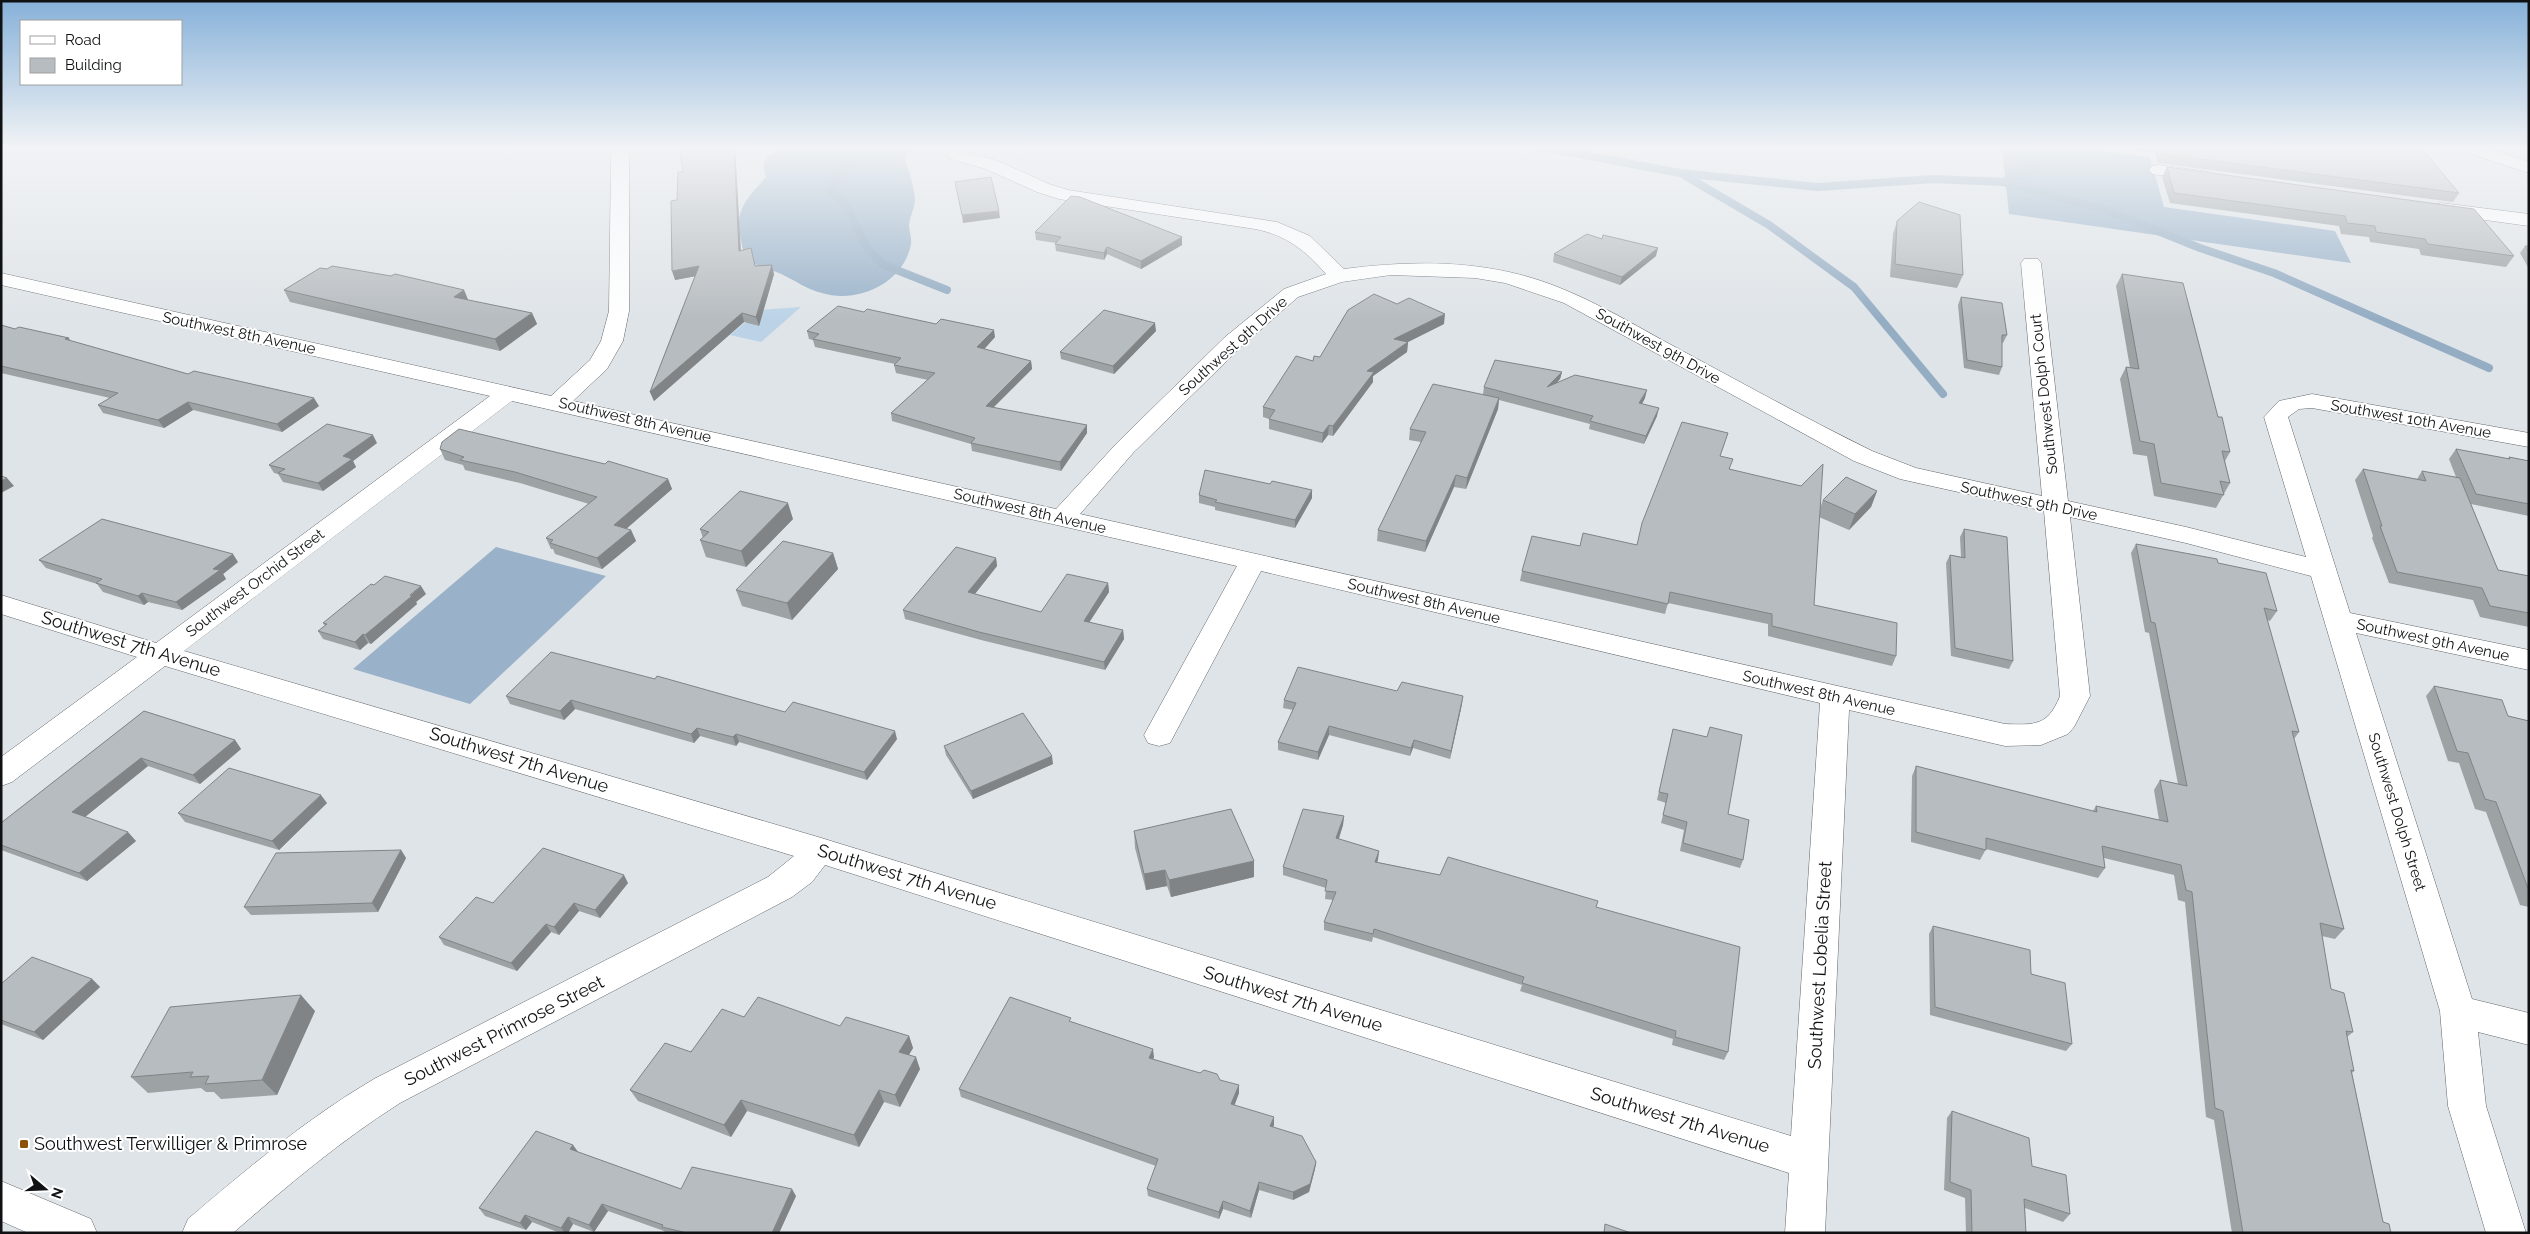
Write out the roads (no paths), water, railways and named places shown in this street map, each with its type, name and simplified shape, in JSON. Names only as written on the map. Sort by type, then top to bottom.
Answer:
[{"type":"street","points":[[557,402],[599,364],[612,341],[619,311],[620,205]]},
{"type":"street","points":[[1135,205],[1255,223],[1286,230],[1301,236],[1311,244],[1339,276]]},
{"type":"street","points":[[2422,206],[2529,220]]},
{"type":"street","name":"Southwest Dolph Court","points":[[2031,263],[2075,696],[2068,716],[2057,729]]},
{"type":"street","name":"Southwest 9th Drive","points":[[1062,518],[1125,448],[1233,342],[1291,293],[1339,276],[1391,270],[1430,269],[1475,272],[1509,278],[1571,299],[1863,456],[1909,474],[2186,535],[2324,570]]},
{"type":"street","name":"Southwest 8th Avenue","points":[[1,279],[557,402],[2005,735],[2034,737],[2057,729]]},
{"type":"street","points":[[1,298],[27,285]]},
{"type":"street","name":"Southwest Orchid Street","points":[[1,774],[510,392]]},
{"type":"street","name":"Southwest 10th Avenue","points":[[2294,402],[2328,403],[2529,440]]},
{"type":"street","name":"Southwest Dolph Street","points":[[2294,402],[2283,407],[2276,417],[2458,1011],[2467,1106],[2506,1233]]},
{"type":"street","points":[[1159,735],[1253,561]]},
{"type":"street","name":"Southwest 7th Avenue","points":[[1,604],[160,654],[818,850],[1810,1161]]},
{"type":"street","name":"Southwest 9th Avenue","points":[[2338,620],[2529,660]]},
{"type":"street","name":"Southwest Lobelia Street","points":[[1805,1233],[1834,697]]},
{"type":"street","name":"Southwest Primrose Street","points":[[202,1233],[285,1162],[354,1111],[387,1091],[780,887],[800,872],[818,850]]},
{"type":"street","points":[[2458,1011],[2529,1029]]},
{"type":"street","points":[[1,1201],[77,1233]]},
{"type":"waterway","points":[[844,205],[867,248],[884,265],[947,290]]},
{"type":"waterway","points":[[1734,205],[1769,225],[1854,287],[1943,394]]},
{"type":"waterway","points":[[2085,205],[2108,211],[2200,248],[2274,273],[2489,368]]},
{"type":"place","name":"Southwest Terwilliger & Primrose","points":[[24,1144]]}]
